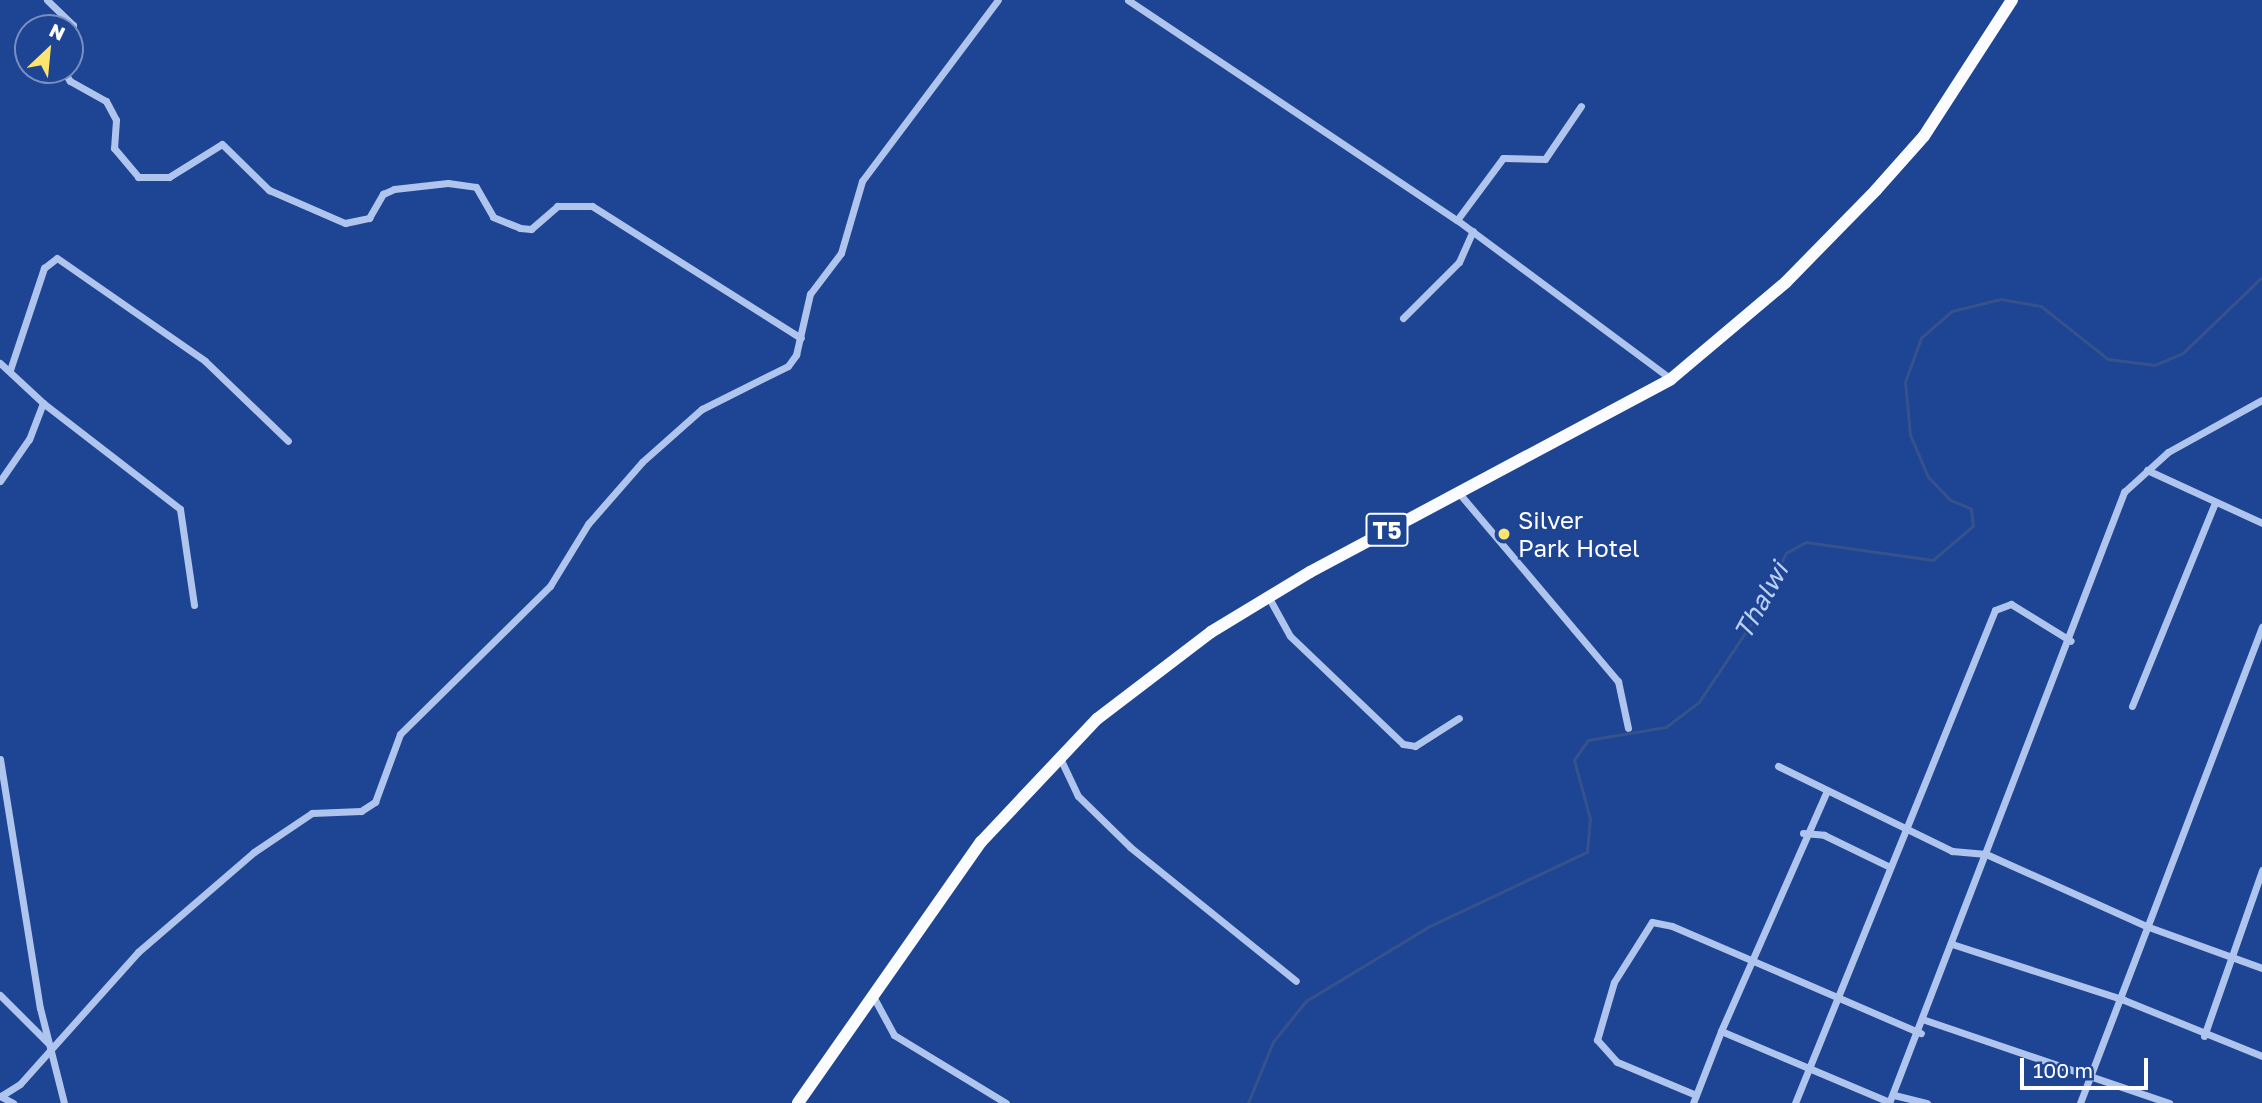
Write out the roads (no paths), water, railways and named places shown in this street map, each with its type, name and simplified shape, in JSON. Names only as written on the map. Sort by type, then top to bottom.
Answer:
[{"type":"highway","name":"T5","points":[[798,1103],[874,998],[960,869],[1059,757],[1133,690],[1269,598],[1457,491],[1671,379],[1786,282],[1876,190],[1924,136],[2012,0]]},
{"type":"street","points":[[47,0],[62,14]]},
{"type":"street","points":[[13,1103],[0,1096],[50,1052],[138,952],[254,852],[312,813],[361,811],[375,802],[400,733],[550,586],[588,524],[626,479],[681,424],[788,366],[801,338],[810,294],[841,253],[862,181],[998,0]]},
{"type":"street","points":[[1128,0],[1473,231],[1671,379]]},
{"type":"street","points":[[82,84],[106,101],[116,120],[114,148],[138,177],[169,177],[222,144],[269,190],[345,223],[369,218],[383,194],[394,188],[439,184],[476,187],[494,216],[520,228],[531,229],[557,206],[592,206],[801,338]]},
{"type":"street","points":[[1457,220],[1503,158],[1545,159],[1581,106]]},
{"type":"street","points":[[1403,318],[1459,262],[1473,231]]},
{"type":"street","points":[[10,370],[44,268],[57,258],[205,361],[288,442]]},
{"type":"street","points":[[0,363],[43,403],[180,509],[194,605]]},
{"type":"street","points":[[1891,1100],[1921,1033],[1986,855],[2071,641],[2118,506],[2147,470],[2262,400]]},
{"type":"street","points":[[0,481],[29,439],[43,403]]},
{"type":"street","points":[[2147,470],[2214,505],[2262,523]]},
{"type":"street","points":[[1457,491],[1618,681],[1628,728]]},
{"type":"street","points":[[2132,706],[2214,505]]},
{"type":"street","points":[[1269,598],[1290,636],[1404,744],[1415,746],[1459,718]]},
{"type":"street","points":[[1795,1103],[1995,610],[2011,604],[2071,641]]},
{"type":"street","points":[[2080,1103],[2262,627]]},
{"type":"street","points":[[1059,757],[1077,796],[1296,981]]},
{"type":"street","points":[[0,759],[48,1043],[64,1103]]},
{"type":"street","points":[[1778,766],[1961,854],[1986,855],[2146,926],[2262,968]]},
{"type":"street","points":[[1826,790],[1804,833],[1752,962],[1721,1031],[1695,1099],[1603,1051],[1597,1040],[1603,1008],[1652,922],[1752,962],[1840,997],[1921,1033]]},
{"type":"street","points":[[1804,833],[1890,867]]},
{"type":"street","points":[[2204,1036],[2262,870]]},
{"type":"street","points":[[1952,944],[2118,998],[2204,1036],[2262,1056]]},
{"type":"street","points":[[0,995],[48,1043]]},
{"type":"street","points":[[874,998],[894,1035],[1006,1103]]},
{"type":"street","points":[[1925,1020],[2090,1079],[2169,1103]]},
{"type":"street","points":[[1721,1031],[1809,1070],[1891,1100],[1927,1103]]},
{"type":"waterway","name":"Thalwi","points":[[1248,1103],[1273,1042],[1306,1001],[1428,927],[1587,852],[1590,819],[1574,760],[1588,740],[1666,727],[1699,702],[1753,621],[1786,553],[1806,542],[1933,560],[1973,526],[1971,509],[1950,500],[1928,477],[1910,435],[1905,382],[1921,338],[1952,311],[2001,299],[2041,306],[2108,359],[2155,365],[2183,353],[2262,277]]},
{"type":"place","name":"Silver Park Hotel","points":[[1504,534]]}]
